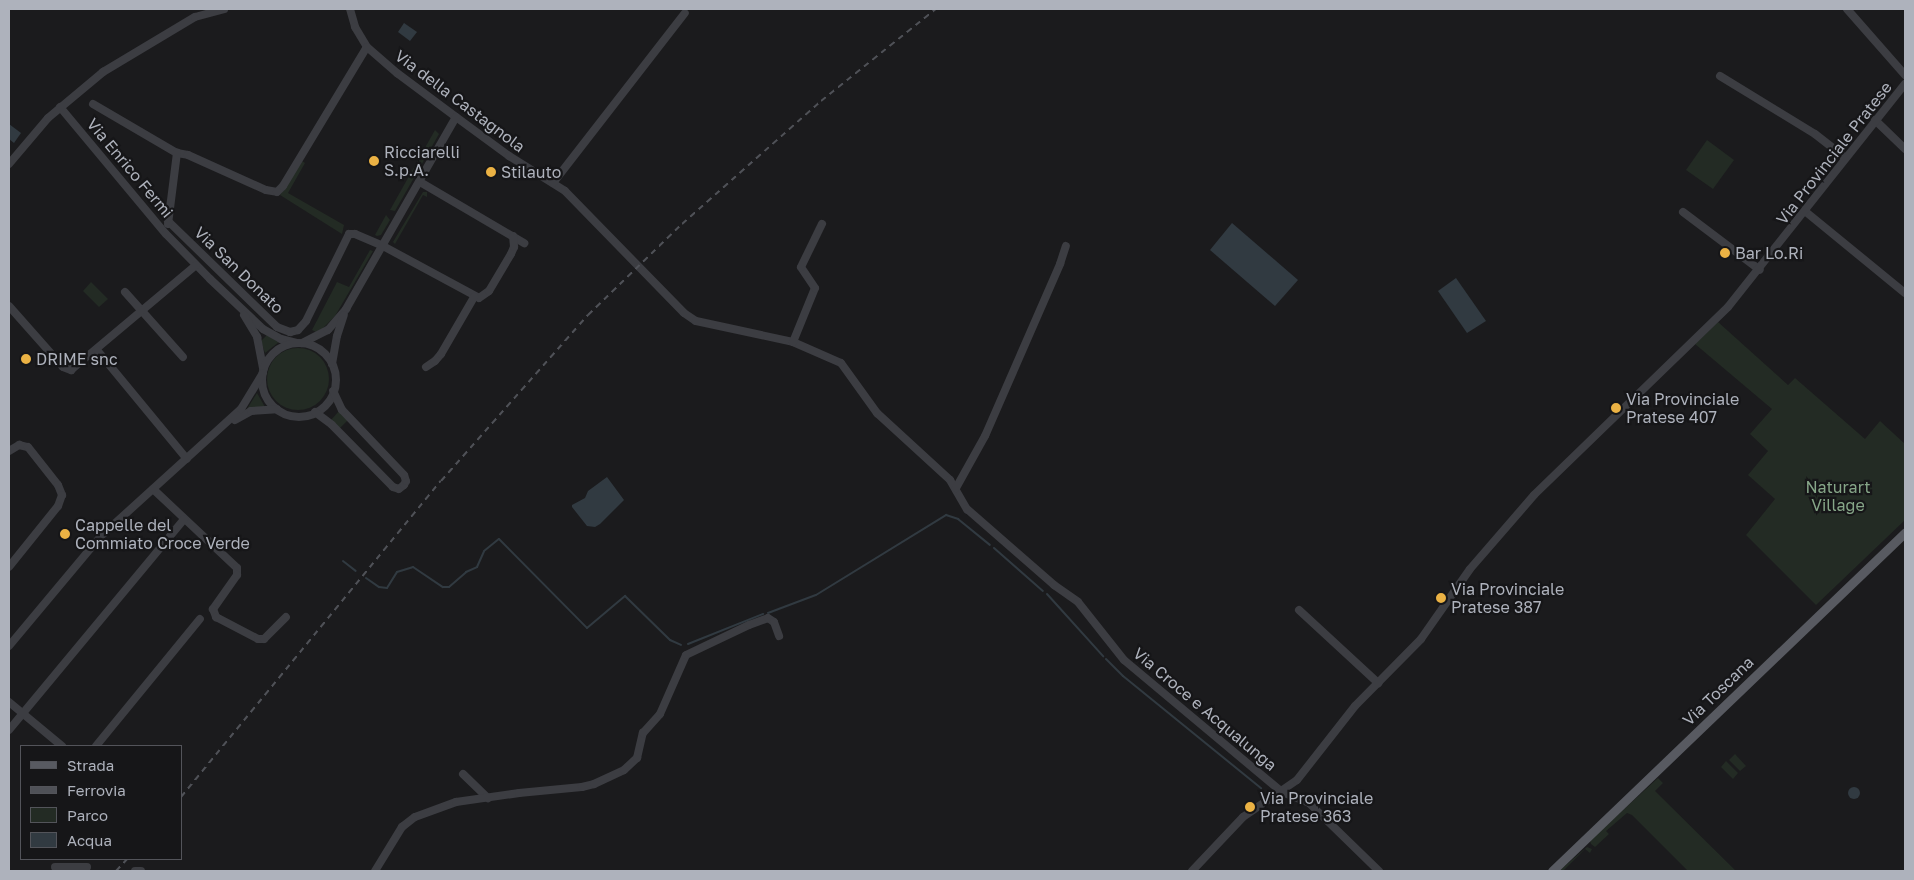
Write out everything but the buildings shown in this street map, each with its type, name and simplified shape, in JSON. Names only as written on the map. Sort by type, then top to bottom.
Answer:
[{"type":"main road","name":"Via Toscana","points":[[1552,871],[1905,533]]},
{"type":"street","points":[[9,164],[35,130],[110,66],[195,17],[224,9]]},
{"type":"street","name":"Via della Castagnola","points":[[350,9],[355,27],[367,47],[397,73],[509,156],[567,194],[636,263]]},
{"type":"street","points":[[1848,9],[1905,75]]},
{"type":"street","points":[[552,183],[685,13]]},
{"type":"street","points":[[93,104],[177,152],[188,155],[266,190],[279,190],[367,47]]},
{"type":"street","points":[[1720,76],[1815,134],[1846,158]]},
{"type":"street","name":"Via Provinciale Pratese","points":[[1192,871],[1243,817],[1260,804],[1282,792],[1296,780],[1334,730],[1421,639],[1470,569],[1534,495],[1696,340],[1760,270],[1875,120],[1905,84]]},
{"type":"street","name":"Via Enrico Fermi","points":[[60,107],[166,234],[196,265],[242,310],[270,334],[299,343]]},
{"type":"street","points":[[10,642],[95,542],[227,424],[246,403],[267,361],[276,351],[328,330],[346,309],[456,117]]},
{"type":"street","points":[[1875,120],[1905,149]]},
{"type":"street","name":"Via San Donato","points":[[166,234],[177,152]]},
{"type":"street","points":[[420,182],[524,242]]},
{"type":"street","points":[[1682,212],[1760,270]]},
{"type":"street","points":[[1806,212],[1905,293]]},
{"type":"street","name":"Via San Donato","points":[[168,221],[278,326],[287,332],[298,330],[306,321],[349,234],[356,234],[383,246]]},
{"type":"street","points":[[793,342],[815,288],[801,267],[822,224]]},
{"type":"street","points":[[383,246],[474,297],[481,298],[491,290],[513,250],[513,236]]},
{"type":"street","points":[[956,488],[985,436],[1060,264],[1066,246]]},
{"type":"street","name":"Via Croce e Acqualunga","points":[[636,263],[684,313],[696,321],[793,342],[841,363],[877,413],[943,472],[956,488],[963,503],[974,516],[1029,561],[1054,585],[1078,602],[1124,660],[1282,792],[1309,803],[1379,871]]},
{"type":"street","points":[[9,306],[66,369],[74,369],[196,265]]},
{"type":"street","points":[[125,292],[183,357]]},
{"type":"street","points":[[426,367],[435,362],[441,354],[474,297]]},
{"type":"street","points":[[227,424],[252,411],[277,409],[294,416],[315,412],[327,402],[333,392],[335,376],[332,364],[337,336],[346,309]]},
{"type":"street","points":[[242,310],[258,342],[265,394],[277,409]]},
{"type":"street","points":[[299,343],[320,350],[332,364]]},
{"type":"street","points":[[97,350],[188,459]]},
{"type":"street","points":[[315,412],[332,425],[393,487],[399,489],[404,485],[406,480],[404,475],[344,413],[333,392]]},
{"type":"street","points":[[9,451],[19,445],[28,447],[58,485],[62,498],[9,567]]},
{"type":"street","points":[[153,489],[238,570],[213,609],[214,615],[258,639],[264,639],[286,617]]},
{"type":"street","points":[[9,730],[184,518]]},
{"type":"street","points":[[1299,610],[1378,682]]},
{"type":"street","points":[[375,871],[396,835],[408,821],[450,803],[520,792],[582,787],[594,784],[624,770],[637,758],[643,732],[660,714],[686,655],[768,618],[774,622],[779,636]]},
{"type":"street","points":[[97,745],[200,619]]},
{"type":"street","points":[[9,702],[61,745]]},
{"type":"street","points":[[463,774],[488,798]]},
{"type":"street","points":[[55,867],[90,869]]},
{"type":"street","points":[[135,871],[140,871]]},
{"type":"green space","points":[[435,130],[439,134],[395,211],[390,210]]},
{"type":"green space","points":[[1707,140],[1734,160],[1713,189],[1686,170]]},
{"type":"green space","points":[[302,161],[305,163],[288,193],[344,225],[342,234],[280,195]]},
{"type":"green space","points":[[423,192],[427,192],[427,197],[423,195],[395,244],[393,242]]},
{"type":"green space","points":[[386,215],[390,220],[381,235],[377,236],[375,235]]},
{"type":"green space","points":[[370,250],[373,251],[335,316],[322,329],[316,332],[312,330],[337,282],[349,287]]},
{"type":"green space","points":[[91,282],[108,299],[99,307],[83,291]]},
{"type":"green space","name":"Naturart Village","points":[[1718,322],[1788,385],[1795,378],[1865,439],[1880,421],[1905,444],[1905,520],[1816,605],[1746,535],[1775,499],[1748,475],[1768,451],[1750,434],[1772,409],[1695,344]]},
{"type":"green space","points":[[267,335],[279,342],[265,353],[261,341]]},
{"type":"green space","points":[[298,348],[310,350],[320,357],[327,367],[329,379],[327,391],[320,401],[310,408],[298,410],[286,408],[276,401],[269,391],[267,379],[269,367],[276,357],[286,350]]},
{"type":"green space","points":[[257,393],[265,407],[247,409]]},
{"type":"green space","points":[[339,411],[348,420],[339,429],[331,420]]},
{"type":"green space","points":[[1735,754],[1746,766],[1740,771],[1729,760]]},
{"type":"green space","points":[[1726,761],[1738,773],[1733,779],[1721,767]]},
{"type":"green space","points":[[1658,778],[1663,783],[1655,791],[1736,871],[1688,871],[1632,815],[1627,813],[1606,831],[1609,834],[1595,847],[1591,844],[1590,841],[1597,834]]},
{"type":"green space","points":[[1587,847],[1592,849],[1590,853],[1585,849],[1563,871],[1559,871]]},
{"type":"water","points":[[404,23],[417,32],[410,41],[398,32]]},
{"type":"water","points":[[9,124],[21,133],[14,143],[9,139]]},
{"type":"water","points":[[1232,223],[1298,280],[1275,306],[1210,250]]},
{"type":"water","points":[[1456,278],[1486,321],[1467,333],[1438,291]]},
{"type":"water","points":[[607,477],[624,500],[600,524],[595,527],[587,526],[572,505],[585,498],[588,491]]},
{"type":"water","points":[[1852,787],[1856,787],[1860,793],[1856,799],[1852,799],[1848,795],[1848,791]]},
{"type":"waterway","points":[[768,613],[816,595],[946,515],[958,519],[990,545]]},
{"type":"waterway","points":[[366,578],[379,587],[387,588],[397,572],[413,567],[443,587],[449,587],[466,572],[477,567],[484,551],[499,539],[587,628],[625,596],[670,640],[681,645]]},
{"type":"waterway","points":[[994,548],[1043,591]]},
{"type":"waterway","points":[[343,561],[356,571]]},
{"type":"waterway","points":[[1047,594],[1103,656]]},
{"type":"waterway","points":[[688,644],[763,614]]},
{"type":"waterway","points":[[1106,659],[1123,676],[1261,788]]},
{"type":"railway","points":[[182,796],[441,481],[588,315],[682,224],[821,101],[936,9]]},
{"type":"railway","points":[[116,871],[126,860]]},
{"type":"place","name":"Ricciarelli S.p.A.","points":[[374,161]]},
{"type":"place","name":"Stilauto","points":[[491,172]]},
{"type":"place","name":"Bar Lo.Ri","points":[[1725,253]]},
{"type":"place","name":"DRIME snc","points":[[26,359]]},
{"type":"place","name":"Via Provinciale Pratese 407","points":[[1616,408]]},
{"type":"place","name":"Cappelle del Commiato Croce Verde","points":[[65,534]]},
{"type":"place","name":"Via Provinciale Pratese 387","points":[[1441,598]]},
{"type":"place","name":"Via Provinciale Pratese 363","points":[[1250,807]]}]
